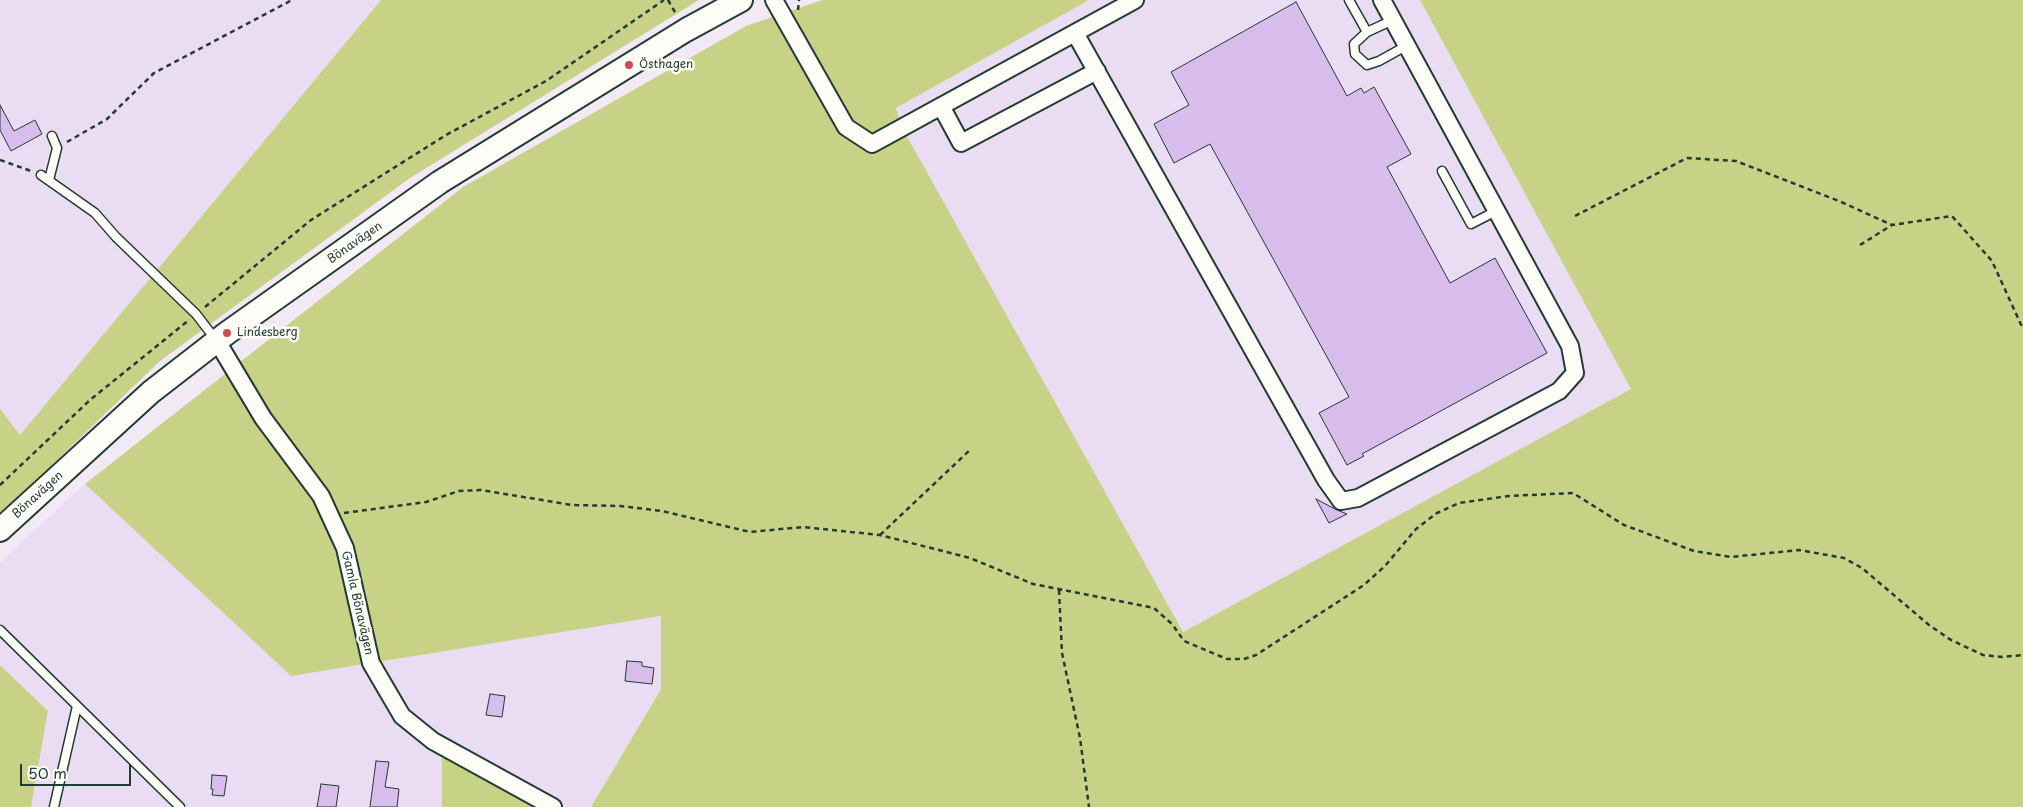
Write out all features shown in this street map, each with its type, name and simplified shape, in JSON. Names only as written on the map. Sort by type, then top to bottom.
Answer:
[{"type":"street","name":"Bönavägen","points":[[2,524],[43,490],[150,392],[217,341],[440,182],[686,30],[741,0]]},
{"type":"street","points":[[774,0],[846,127],[872,144],[903,129],[941,106],[1135,0]]},
{"type":"street","points":[[1075,33],[1326,480],[1341,500],[1358,498],[1558,391],[1575,373],[1570,346],[1498,210],[1382,0]]},
{"type":"street","points":[[941,106],[961,143],[1097,71]]},
{"type":"street","name":"Gamla Bönavägen","points":[[217,341],[263,418],[321,496],[345,548],[371,663],[402,716],[433,741],[553,807]]},
{"type":"lane","points":[[1349,0],[1367,32]]},
{"type":"lane","points":[[1393,20],[1367,32],[1354,44],[1355,54],[1366,65],[1379,61],[1406,46]]},
{"type":"lane","points":[[49,180],[57,148],[52,136]]},
{"type":"lane","points":[[1442,171],[1471,224],[1498,210]]},
{"type":"lane","points":[[41,175],[95,213],[116,237],[196,314],[217,341]]},
{"type":"lane","points":[[0,630],[180,807]]},
{"type":"lane","points":[[54,807],[77,706]]},
{"type":"path","points":[[57,148],[107,119],[154,73],[292,0]]},
{"type":"path","points":[[0,485],[90,400],[312,220],[446,135],[546,82],[664,0]]},
{"type":"path","points":[[1575,216],[1687,158],[1736,161],[1839,200],[1892,225]]},
{"type":"path","points":[[0,160],[41,175]]},
{"type":"path","points":[[1860,245],[1892,225],[1952,216],[1992,261],[2023,329]]},
{"type":"path","points":[[880,534],[971,449]]},
{"type":"path","points":[[330,516],[354,510],[426,502],[459,491],[481,490],[572,505],[620,506],[662,511],[750,532],[803,527],[880,534],[970,558],[1033,584],[1154,608],[1172,624],[1184,641],[1227,659],[1244,659],[1256,655],[1364,585],[1385,566],[1416,529],[1437,513],[1459,503],[1508,496],[1573,493],[1624,525],[1694,551],[1731,557],[1799,550],[1844,558],[1862,568],[1930,625],[1951,640],[1983,655],[2002,657],[2023,654]]},
{"type":"path","points":[[1059,590],[1062,653],[1080,738],[1089,807]]},
{"type":"shaded area","points":[[0,0],[381,0],[20,435],[0,409]]},
{"type":"shaded area","points":[[1089,0],[1420,0],[1631,389],[1183,632],[903,129],[896,108]]},
{"type":"shaded area","points":[[85,484],[291,676],[661,616],[661,689],[591,807],[561,807],[443,740],[442,807],[31,807],[48,711],[0,665],[0,562]]},
{"type":"green space","points":[[381,0],[699,0],[410,178],[160,361],[0,515],[0,409],[20,435]]},
{"type":"green space","points":[[822,0],[1089,0],[896,108],[903,129],[1183,632],[1631,389],[1420,0],[2023,0],[2023,807],[591,807],[661,689],[661,616],[291,676],[85,484],[463,187],[746,26]]},
{"type":"green space","points":[[0,665],[48,711],[31,807],[0,807]]},
{"type":"green space","points":[[442,740],[561,807],[442,807]]},
{"type":"building","points":[[1296,2],[1347,96],[1361,88],[1364,93],[1374,87],[1411,154],[1387,167],[1450,283],[1495,258],[1547,353],[1362,454],[1364,456],[1347,465],[1319,413],[1349,397],[1210,144],[1174,163],[1154,124],[1189,105],[1171,72]]},
{"type":"building","points":[[0,105],[14,131],[35,120],[42,134],[11,151],[0,130]]},
{"type":"building","points":[[1316,499],[1337,510],[1347,514],[1329,523]]},
{"type":"building","points":[[627,661],[642,662],[642,666],[654,668],[652,684],[625,681]]},
{"type":"building","points":[[490,694],[505,696],[502,717],[486,715]]},
{"type":"building","points":[[376,761],[389,762],[385,787],[399,789],[397,807],[370,807]]},
{"type":"building","points":[[212,775],[227,776],[224,796],[212,795]]},
{"type":"building","points":[[321,784],[339,786],[336,807],[317,807]]},
{"type":"place","name":"Östhagen","points":[[629,65]]},
{"type":"place","name":"Lindesberg","points":[[227,333]]}]
